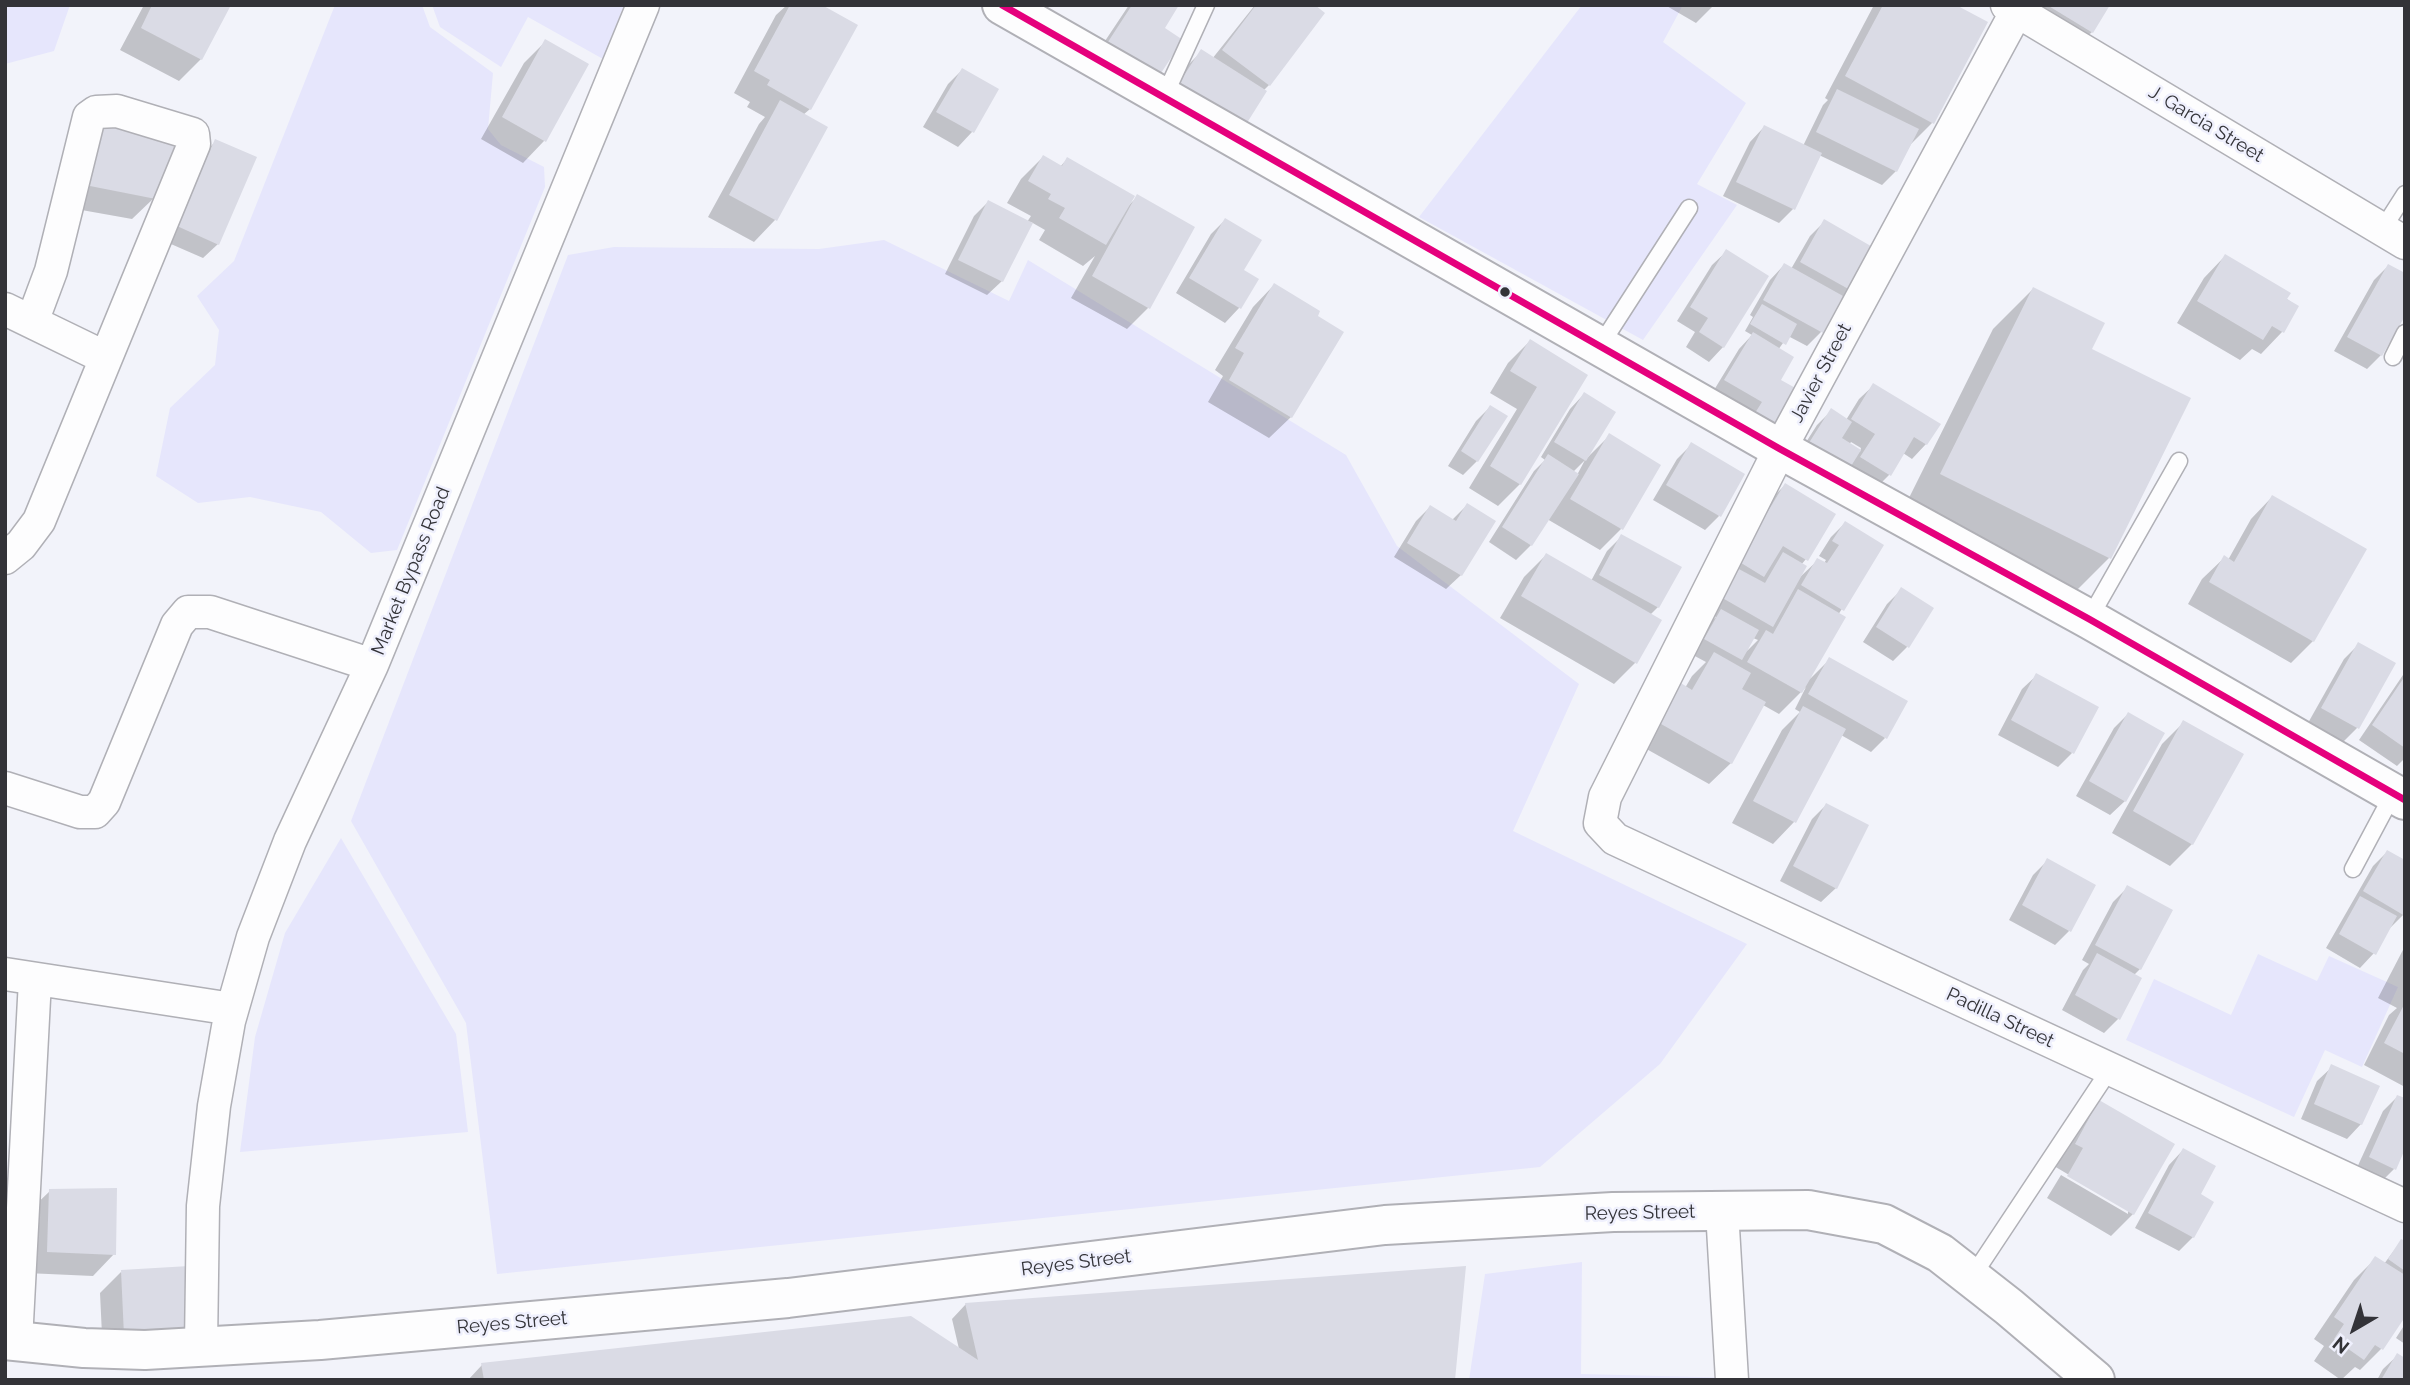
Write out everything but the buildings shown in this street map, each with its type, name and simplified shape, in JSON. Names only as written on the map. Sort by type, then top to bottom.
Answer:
[{"type":"street","name":"Market Bypass Road","points":[[5,789],[80,812],[95,812],[104,802],[177,625],[188,612],[210,611],[372,665],[642,5]]},
{"type":"street","points":[[1002,5],[1780,449],[2089,618],[2399,797]]},
{"type":"street","name":"J. Garcia Street","points":[[2015,7],[2393,237]]},
{"type":"street","name":"Javier Street","points":[[1600,823],[1605,797],[1780,449],[2015,7]]},
{"type":"street","points":[[5,558],[21,545],[39,521],[194,144],[193,134],[117,111],[96,112],[89,117],[51,271],[19,316],[106,358]]},
{"type":"street","points":[[201,1345],[203,1206],[214,1106],[232,1009],[253,937],[289,841],[372,665]]},
{"type":"street","name":"Padilla Street","points":[[1600,823],[1615,839],[2405,1206]]},
{"type":"street","points":[[10,1340],[20,977],[232,1009]]},
{"type":"street","name":"Reyes Street","points":[[10,1340],[145,1350],[320,1340],[788,1298],[1385,1225],[1613,1212],[1808,1210],[1884,1224],[1940,1253],[2095,1380]]},
{"type":"street","points":[[1722,1211],[1732,1380]]},
{"type":"lane","points":[[1164,97],[1206,5]]},
{"type":"lane","points":[[2393,237],[2405,194]]},
{"type":"lane","points":[[1600,346],[1689,208]]},
{"type":"lane","points":[[2393,358],[2405,332]]},
{"type":"lane","points":[[2089,618],[2179,461]]},
{"type":"lane","points":[[2353,869],[2399,797]]},
{"type":"lane","points":[[1972,1277],[2110,1069]]},
{"type":"shaded area","points":[[5,5],[70,5],[54,51],[5,64]]},
{"type":"shaded area","points":[[335,5],[422,5],[430,27],[493,73],[488,129],[501,145],[544,167],[545,187],[397,550],[371,553],[321,512],[250,497],[198,503],[156,476],[170,408],[215,365],[219,330],[197,296],[234,261]]},
{"type":"shaded area","points":[[432,5],[624,5],[603,59],[528,17],[501,67],[440,27]]},
{"type":"shaded area","points":[[1582,5],[1683,5],[1663,42],[1746,103],[1697,184],[1737,205],[1643,340],[1419,217]]},
{"type":"shaded area","points":[[884,240],[1009,301],[1028,260],[1346,455],[1397,546],[1579,684],[1513,831],[1747,944],[1660,1064],[1540,1167],[497,1274],[466,1023],[351,821],[568,255],[614,247],[819,249]]},
{"type":"shaded area","points":[[341,838],[456,1034],[468,1132],[240,1152],[255,1037],[285,933]]},
{"type":"shaded area","points":[[2258,954],[2317,981],[2329,956],[2398,987],[2362,1067],[2325,1050],[2294,1117],[2126,1040],[2154,979],[2231,1015]]},
{"type":"shaded area","points":[[1582,1262],[1581,1374],[1816,1380],[1469,1380],[1485,1274]]},
{"type":"transit line","points":[[1002,5],[1780,449],[2089,619],[2405,800]]}]
